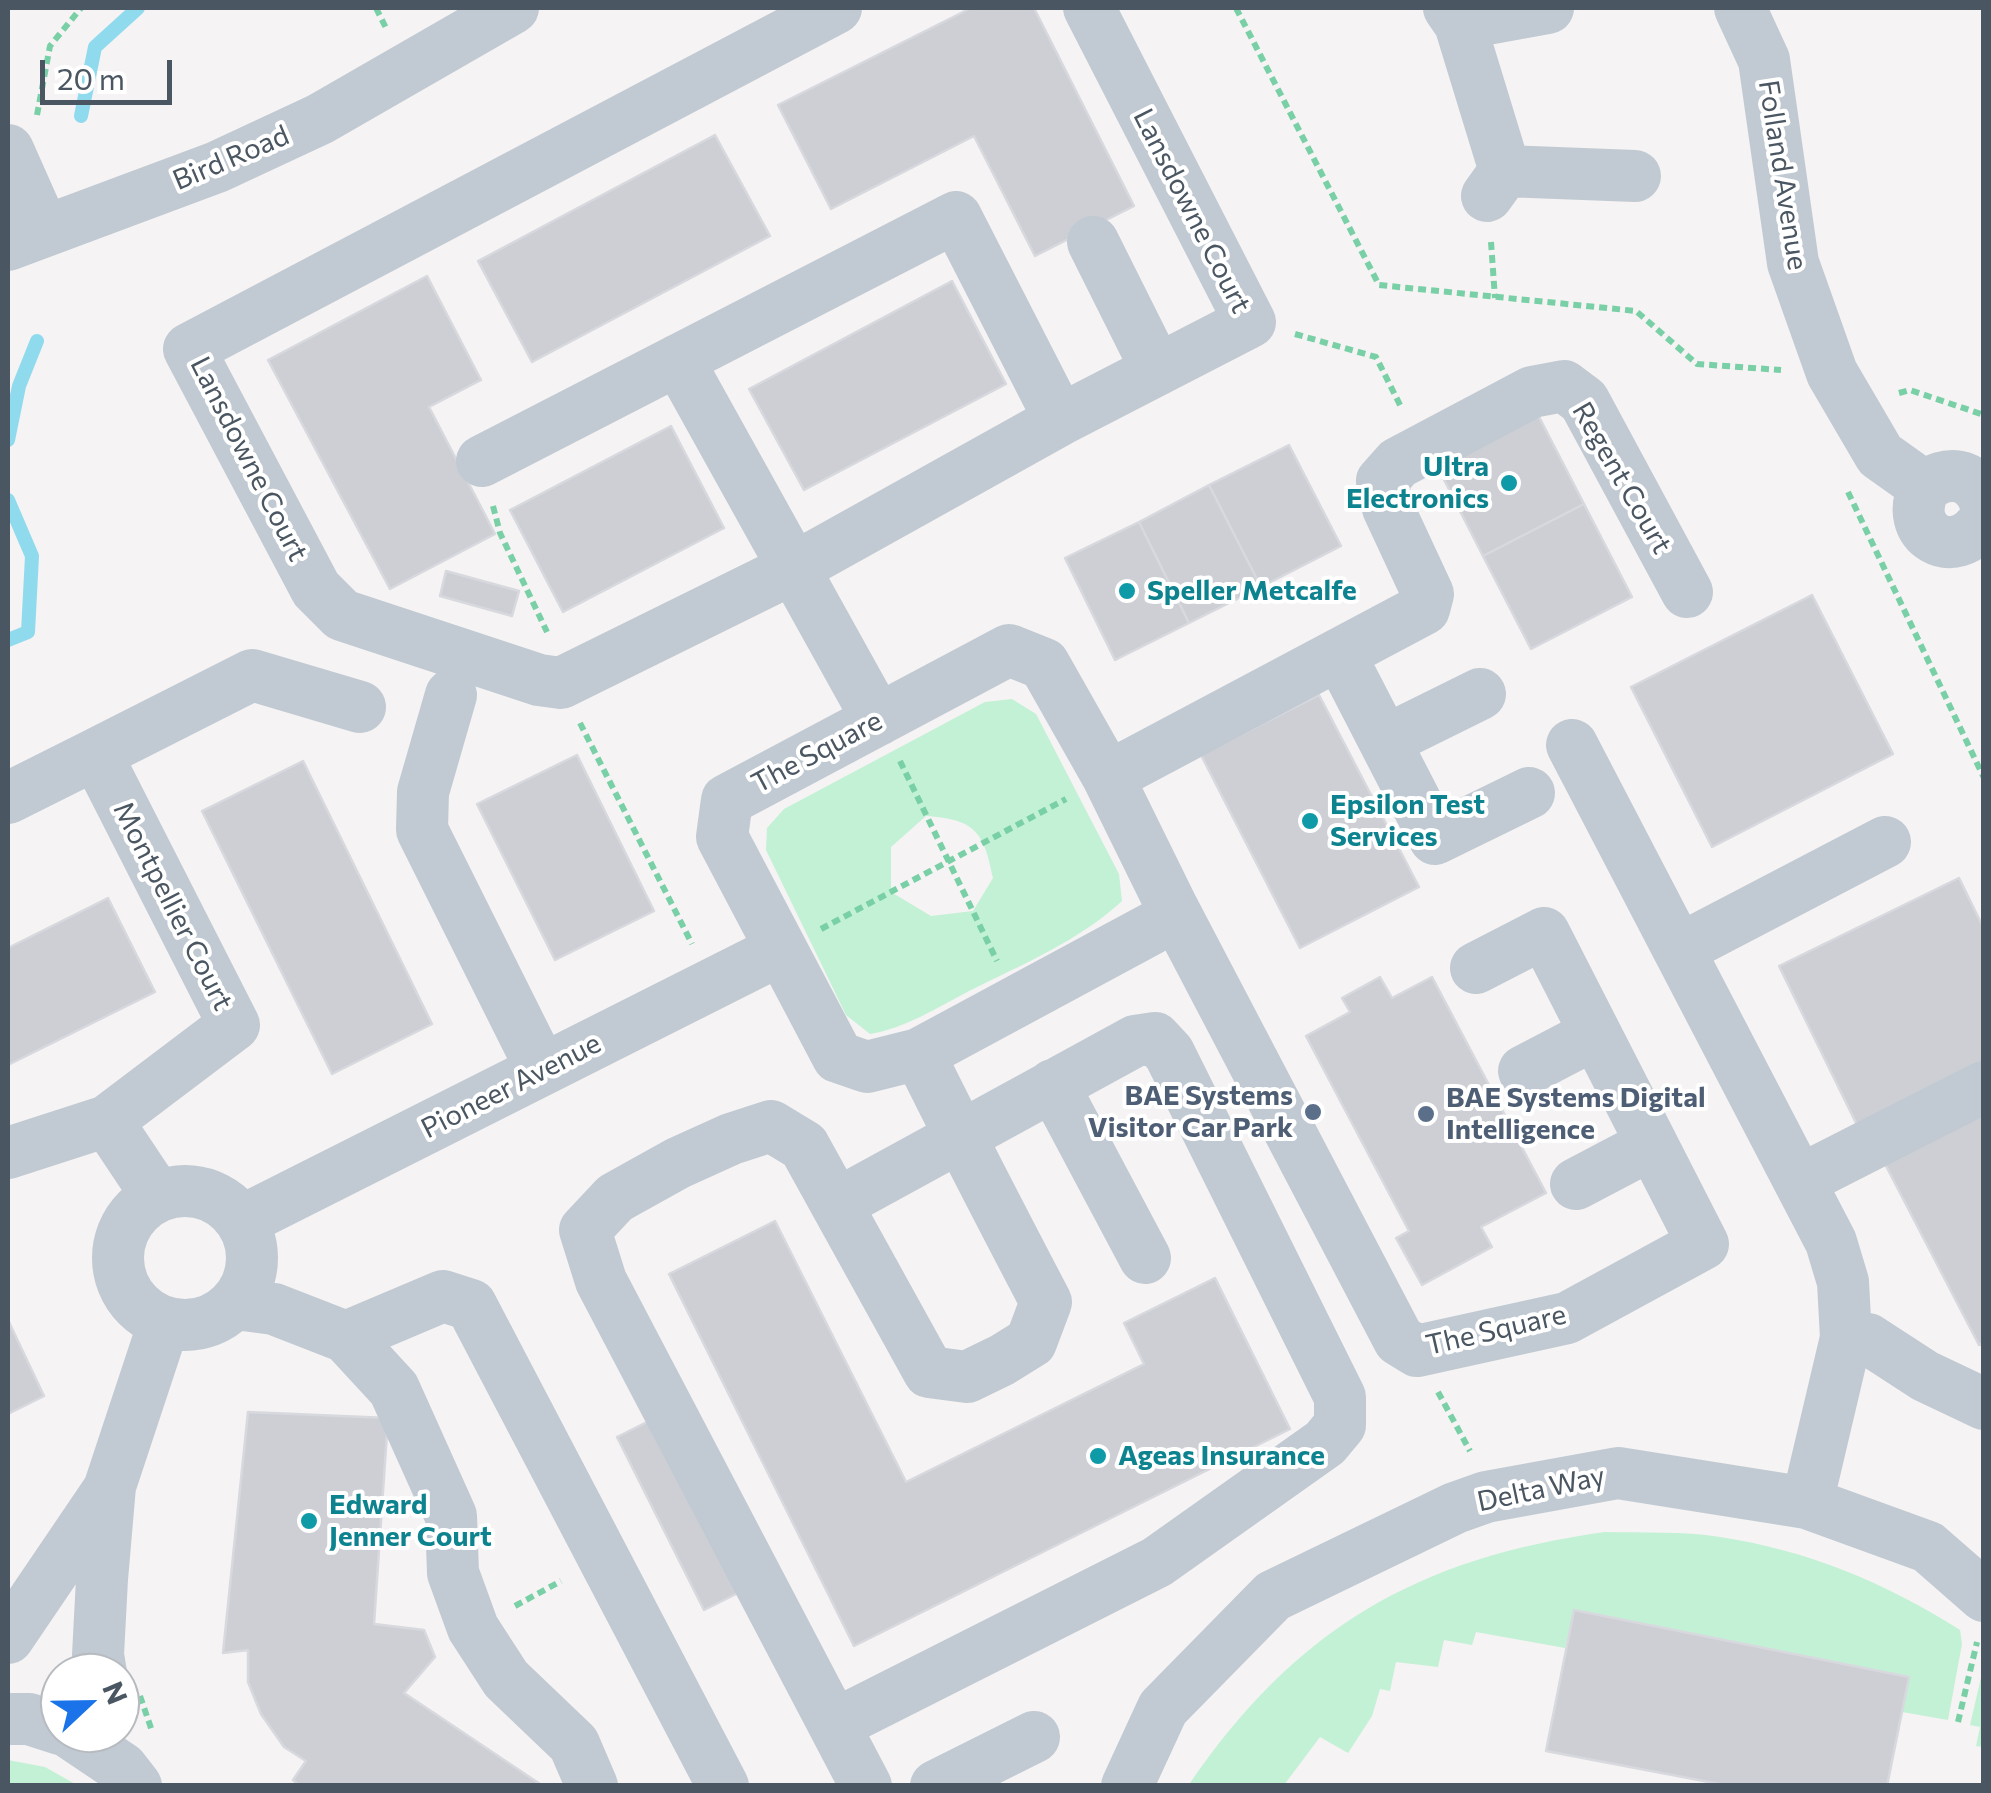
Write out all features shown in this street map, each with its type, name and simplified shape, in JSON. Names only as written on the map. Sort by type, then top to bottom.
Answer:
[{"type":"street","name":"Bird Road","points":[[26,238],[217,168],[320,119],[513,8]]},
{"type":"street","name":"Lansdowne Court","points":[[836,8],[189,350],[316,588],[342,615],[538,680],[560,683],[796,567],[1060,420],[1250,322],[1089,8]]},
{"type":"street","points":[[1548,8],[1454,16],[1496,183],[1635,176]]},
{"type":"street","name":"Folland Avenue","points":[[1740,8],[1764,60],[1793,262],[1842,391],[1880,456],[1972,503]]},
{"type":"street","points":[[23,138],[26,238]]},
{"type":"street","points":[[482,461],[956,218],[1060,420]]},
{"type":"street","points":[[1093,242],[1157,370]]},
{"type":"street","points":[[678,360],[878,720]]},
{"type":"street","name":"Regent Court","points":[[1108,778],[1424,609],[1428,594],[1388,508],[1382,481],[1398,463],[1532,392],[1564,386],[1584,401],[1687,592]]},
{"type":"street","name":"The Square","points":[[1171,905],[1162,923],[919,1054],[867,1067],[838,1057],[780,950],[722,837],[727,800],[1010,650],[1044,664],[1108,778],[1399,1340],[1417,1351],[1567,1318],[1704,1244],[1544,933],[1476,968]]},
{"type":"street","points":[[1340,655],[1435,838],[1529,793]]},
{"type":"street","points":[[8,798],[252,675],[360,708]]},
{"type":"street","points":[[1385,741],[1480,694]]},
{"type":"street","points":[[450,695],[423,792],[422,830],[542,1070]]},
{"type":"street","points":[[1572,744],[1801,1180],[1830,1242],[1843,1282],[1846,1338],[1807,1503]]},
{"type":"street","name":"Montpellier Court","points":[[8,1153],[107,1120],[234,1025],[96,754]]},
{"type":"street","points":[[1680,948],[1885,842]]},
{"type":"street","name":"Pioneer Avenue","points":[[242,1221],[780,950]]},
{"type":"street","points":[[1524,1071],[1596,1034]]},
{"type":"street","points":[[834,1725],[1157,1562],[1326,1444],[1340,1425],[1340,1398],[1155,1038],[1135,1041],[837,1204]]},
{"type":"street","points":[[866,1786],[601,1281],[585,1230],[614,1198],[730,1139],[771,1126],[804,1146],[929,1372],[966,1377],[1002,1360],[1030,1342],[1046,1302],[919,1054]]},
{"type":"street","points":[[1052,1085],[1144,1258]]},
{"type":"street","points":[[1801,1180],[1984,1087]]},
{"type":"street","points":[[107,1120],[157,1196]]},
{"type":"street","points":[[1576,1184],[1652,1144]]},
{"type":"street","points":[[175,1191],[213,1196],[242,1221],[251,1241],[252,1264],[247,1285],[236,1304],[203,1324],[164,1323],[147,1315],[122,1283],[117,1263],[126,1223],[157,1196],[175,1191]]},
{"type":"street","points":[[346,1337],[443,1296],[471,1306],[723,1786]]},
{"type":"street","points":[[236,1304],[274,1310],[346,1337],[394,1389],[451,1516],[453,1573],[472,1628],[506,1679],[574,1744],[592,1786]]},
{"type":"street","points":[[98,1653],[110,1486],[164,1323]]},
{"type":"street","points":[[1846,1338],[1868,1339],[1925,1376],[1984,1404]]},
{"type":"street","name":"Delta Way","points":[[1127,1786],[1164,1708],[1273,1596],[1455,1508],[1486,1498],[1618,1473],[1807,1503],[1928,1546],[1981,1613]]},
{"type":"street","points":[[8,1638],[110,1486]]},
{"type":"street","points":[[8,1719],[40,1723]]},
{"type":"street","points":[[936,1786],[1034,1737]]},
{"type":"path","points":[[23,138],[36,111],[50,46],[81,8]]},
{"type":"path","points":[[376,8],[389,33]]},
{"type":"path","points":[[1236,8],[1379,285],[1636,311],[1697,364],[1842,391],[1910,390],[1984,415]]},
{"type":"path","points":[[1250,322],[1376,357],[1422,450]]},
{"type":"path","points":[[1847,491],[1984,778]]},
{"type":"path","points":[[878,720],[1018,1001]]},
{"type":"path","points":[[780,950],[1108,778]]},
{"type":"path","points":[[1417,1351],[1476,1461]]},
{"type":"path","points":[[472,1628],[602,1560]]},
{"type":"path","points":[[1958,1722],[1981,1613]]},
{"type":"green space","points":[[1012,699],[1036,714],[1119,874],[1122,901],[1049,951],[921,1017],[870,1034],[846,1015],[766,850],[767,828],[784,809],[985,702]],"holes":[[[926,816],[966,825],[981,839],[993,878],[973,911],[931,916],[891,892],[891,847]]]},
{"type":"green space","points":[[1605,1532],[1706,1535],[1752,1543],[1815,1560],[1904,1597],[1960,1630],[1962,1644],[1948,1720],[1902,1712],[1574,1610],[1565,1648],[1476,1632],[1472,1645],[1444,1640],[1438,1667],[1396,1662],[1390,1691],[1380,1689],[1372,1716],[1348,1753],[1320,1737],[1284,1785],[1188,1786],[1272,1683],[1318,1643],[1366,1610],[1419,1582],[1476,1560]]},
{"type":"green space","points":[[1983,1669],[1983,1747],[1976,1746],[1980,1727],[1970,1725]]},
{"type":"green space","points":[[8,1760],[45,1767],[77,1785],[8,1785]]},
{"type":"building","points":[[971,8],[1034,8],[1134,206],[1035,256],[974,136],[831,209],[778,105]]},
{"type":"building","points":[[715,135],[770,236],[532,362],[478,261]]},
{"type":"building","points":[[427,276],[481,380],[429,407],[495,534],[390,589],[268,360]]},
{"type":"building","points":[[952,281],[1006,384],[804,490],[749,389]]},
{"type":"building","name":"Ultra Electronics","points":[[1536,411],[1584,504],[1483,556],[1435,462]]},
{"type":"building","points":[[671,426],[724,528],[563,612],[510,510]]},
{"type":"building","points":[[1289,445],[1341,546],[1261,587],[1209,485]]},
{"type":"building","points":[[1209,485],[1261,587],[1189,623],[1139,522]]},
{"type":"building","points":[[1584,504],[1632,597],[1531,649],[1483,556]]},
{"type":"building","name":"Speller Metcalfe","points":[[1139,522],[1189,623],[1115,660],[1065,558]]},
{"type":"building","points":[[446,571],[519,591],[512,616],[440,596]]},
{"type":"building","points":[[1812,595],[1893,754],[1712,847],[1631,687]]},
{"type":"building","name":"Epsilon Test Services","points":[[1319,695],[1419,887],[1300,948],[1201,755]]},
{"type":"building","points":[[577,755],[654,911],[555,960],[477,804]]},
{"type":"building","points":[[303,761],[432,1024],[332,1074],[202,811]]},
{"type":"building","points":[[1959,878],[1984,929],[1984,1068],[1859,1129],[1779,966]]},
{"type":"building","points":[[108,898],[155,992],[8,1065],[8,948]]},
{"type":"building","name":"BAE Systems Digital Intelligence","points":[[1380,977],[1392,998],[1432,977],[1546,1193],[1481,1227],[1492,1247],[1422,1285],[1396,1238],[1409,1231],[1306,1036],[1350,1012],[1342,998]]},
{"type":"building","points":[[1984,1113],[1984,1343],[1979,1345],[1885,1164]]},
{"type":"building","name":"Ageas Insurance","points":[[775,1221],[906,1482],[1144,1364],[1124,1323],[1215,1278],[1290,1429],[854,1646],[669,1274]]},
{"type":"building","points":[[8,1320],[44,1396],[8,1414]]},
{"type":"building","name":"Edward Jenner Court","points":[[248,1412],[388,1418],[374,1624],[424,1630],[435,1657],[404,1693],[543,1786],[300,1786],[293,1780],[306,1761],[284,1747],[261,1714],[248,1682],[248,1650],[223,1653]]},
{"type":"building","points":[[653,1419],[740,1592],[704,1610],[617,1437]]},
{"type":"building","points":[[1574,1610],[1909,1677],[1887,1786],[1730,1786],[1546,1751]]},
{"type":"waterway","points":[[81,116],[95,47],[138,8]]},
{"type":"waterway","points":[[8,440],[19,386],[37,341]]},
{"type":"waterway","points":[[8,500],[32,556],[28,632],[8,640]]},
{"type":"place","name":"Ultra Electronics","points":[[1509,483]]},
{"type":"place","name":"Speller Metcalfe","points":[[1127,591]]},
{"type":"place","name":"Epsilon Test Services","points":[[1310,821]]},
{"type":"place","name":"BAE Systems Visitor Car Park","points":[[1313,1112]]},
{"type":"place","name":"BAE Systems Digital Intelligence","points":[[1426,1114]]},
{"type":"place","name":"Ageas Insurance","points":[[1098,1456]]},
{"type":"place","name":"Edward Jenner Court","points":[[309,1521]]}]
